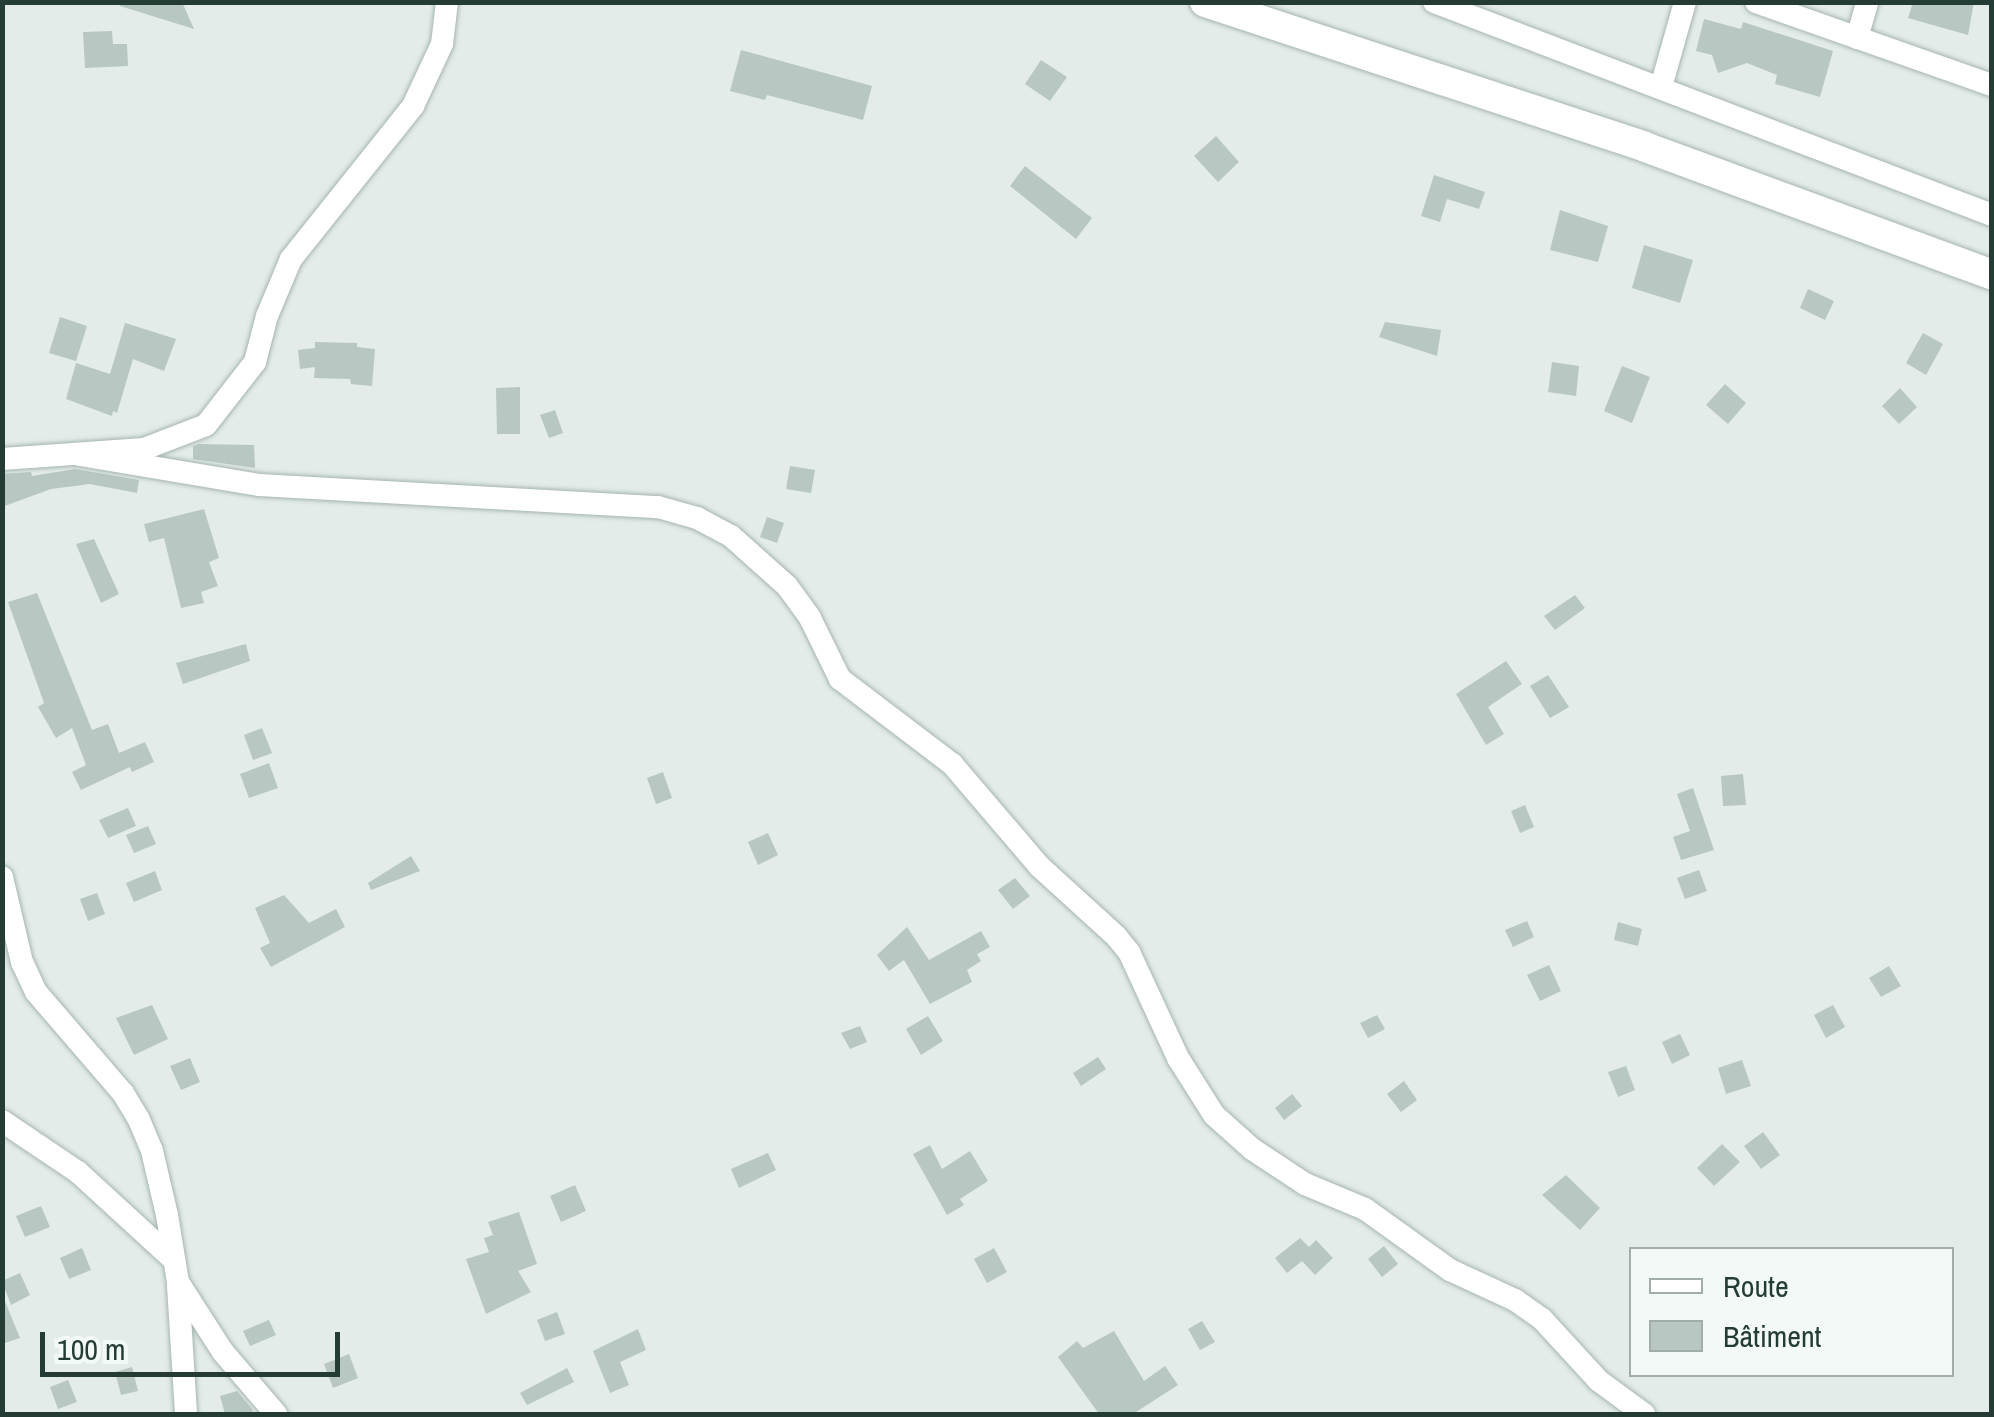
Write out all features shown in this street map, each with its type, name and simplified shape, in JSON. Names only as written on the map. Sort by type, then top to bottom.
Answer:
[{"type":"main road","points":[[1205,2],[1645,148],[1992,276]]},
{"type":"street","points":[[2,459],[144,448],[206,424],[255,362],[290,259],[412,106],[442,44],[447,2]]},
{"type":"street","points":[[1434,2],[1992,215]]},
{"type":"street","points":[[1661,87],[1684,2]]},
{"type":"street","points":[[1756,2],[1992,86]]},
{"type":"street","points":[[1858,38],[1867,2]]},
{"type":"street","points":[[80,455],[258,485],[658,507],[698,518],[731,536],[787,586],[810,618],[840,679],[952,764],[1039,866],[1116,936],[1129,952],[1178,1058],[1214,1115],[1252,1149],[1305,1184],[1365,1209],[1450,1270],[1515,1300],[1542,1319],[1598,1382],[1644,1414]]},
{"type":"street","points":[[2,877],[22,962],[36,992],[123,1093],[139,1120],[156,1167],[176,1271],[186,1414]]},
{"type":"street","points":[[2,1120],[78,1172],[176,1271],[223,1352],[276,1414]]},
{"type":"building","points":[[120,2],[182,2],[194,29],[120,6]]},
{"type":"building","points":[[1913,2],[1974,2],[1968,35],[1908,18]]},
{"type":"building","points":[[1704,19],[1741,29],[1743,22],[1833,51],[1820,97],[1775,84],[1777,75],[1747,63],[1718,73],[1712,55],[1696,51]]},
{"type":"building","points":[[112,31],[113,44],[127,44],[128,66],[85,68],[83,32]]},
{"type":"building","points":[[741,50],[872,86],[863,120],[767,95],[765,100],[730,91]]},
{"type":"building","points":[[1041,60],[1067,77],[1050,101],[1025,84]]},
{"type":"building","points":[[1216,136],[1239,162],[1218,182],[1194,156]]},
{"type":"building","points":[[1025,166],[1092,218],[1076,239],[1010,186]]},
{"type":"building","points":[[1434,175],[1485,192],[1479,209],[1447,199],[1440,222],[1421,216]]},
{"type":"building","points":[[1560,210],[1608,226],[1598,262],[1550,250]]},
{"type":"building","points":[[1644,245],[1693,260],[1680,303],[1632,288]]},
{"type":"building","points":[[1808,289],[1834,301],[1825,320],[1800,308]]},
{"type":"building","points":[[60,317],[87,326],[76,361],[49,353]]},
{"type":"building","points":[[1385,322],[1441,330],[1437,356],[1379,337]]},
{"type":"building","points":[[125,323],[176,339],[164,371],[133,359],[117,413],[113,411],[112,416],[66,399],[76,363],[110,374]]},
{"type":"building","points":[[1923,333],[1943,344],[1926,375],[1906,363]]},
{"type":"building","points":[[315,342],[357,343],[357,347],[375,349],[372,386],[351,384],[350,379],[314,378],[315,367],[300,369],[298,350],[315,348]]},
{"type":"building","points":[[1552,362],[1579,366],[1576,396],[1548,392]]},
{"type":"building","points":[[1622,366],[1650,377],[1632,423],[1604,411]]},
{"type":"building","points":[[1725,384],[1746,403],[1728,424],[1706,405]]},
{"type":"building","points":[[520,387],[520,434],[497,434],[496,388]]},
{"type":"building","points":[[1900,388],[1917,407],[1899,424],[1882,406]]},
{"type":"building","points":[[555,410],[563,433],[549,438],[540,415]]},
{"type":"building","points":[[254,445],[255,468],[193,459],[193,446]]},
{"type":"building","points":[[790,466],[815,470],[811,493],[786,489]]},
{"type":"building","points":[[75,469],[139,480],[137,493],[90,484],[51,489],[2,507],[2,474],[31,472],[32,476]]},
{"type":"building","points":[[204,509],[219,558],[209,562],[218,586],[201,592],[204,603],[181,608],[164,538],[149,542],[144,524]]},
{"type":"building","points":[[767,517],[784,523],[777,543],[760,537]]},
{"type":"building","points":[[94,539],[119,594],[101,603],[76,544]]},
{"type":"building","points":[[37,593],[92,730],[108,724],[119,753],[145,742],[154,762],[132,772],[130,767],[81,790],[72,772],[86,765],[72,728],[56,738],[38,707],[44,703],[8,602]]},
{"type":"building","points":[[1575,595],[1585,608],[1555,630],[1544,616]]},
{"type":"building","points":[[246,644],[250,661],[183,684],[176,663]]},
{"type":"building","points":[[1506,661],[1522,684],[1488,707],[1504,734],[1486,745],[1456,694]]},
{"type":"building","points":[[1548,675],[1569,707],[1550,718],[1530,686]]},
{"type":"building","points":[[262,728],[272,753],[253,760],[244,735]]},
{"type":"building","points":[[269,763],[278,788],[249,798],[240,774]]},
{"type":"building","points":[[663,772],[672,798],[656,804],[647,778]]},
{"type":"building","points":[[1743,774],[1746,805],[1723,806],[1721,776]]},
{"type":"building","points":[[1693,788],[1714,850],[1681,860],[1673,837],[1690,831],[1677,794]]},
{"type":"building","points":[[1525,805],[1534,827],[1520,833],[1511,811]]},
{"type":"building","points":[[128,808],[136,826],[108,838],[99,820]]},
{"type":"building","points":[[148,826],[156,844],[134,853],[126,835]]},
{"type":"building","points":[[768,833],[778,855],[758,865],[748,842]]},
{"type":"building","points":[[411,856],[420,871],[371,890],[368,883]]},
{"type":"building","points":[[1699,870],[1707,891],[1685,899],[1677,878]]},
{"type":"building","points":[[155,871],[162,890],[134,902],[126,883]]},
{"type":"building","points":[[1015,878],[1030,896],[1013,909],[998,890]]},
{"type":"building","points":[[97,893],[105,914],[88,921],[80,899]]},
{"type":"building","points":[[284,895],[309,923],[336,909],[345,927],[271,967],[260,948],[270,943],[255,908]]},
{"type":"building","points":[[1527,921],[1534,937],[1513,947],[1505,930]]},
{"type":"building","points":[[1618,922],[1642,929],[1638,946],[1614,940]]},
{"type":"building","points":[[907,927],[929,960],[981,931],[990,947],[977,954],[981,961],[967,970],[972,982],[930,1004],[904,960],[889,971],[877,955]]},
{"type":"building","points":[[1549,965],[1561,991],[1540,1001],[1527,975]]},
{"type":"building","points":[[1889,966],[1901,986],[1881,997],[1869,978]]},
{"type":"building","points":[[152,1005],[168,1039],[134,1055],[116,1018]]},
{"type":"building","points":[[1833,1005],[1845,1027],[1826,1038],[1814,1015]]},
{"type":"building","points":[[1377,1015],[1385,1029],[1368,1038],[1360,1023]]},
{"type":"building","points":[[928,1016],[943,1041],[921,1055],[906,1029]]},
{"type":"building","points":[[860,1026],[867,1042],[850,1049],[841,1033]]},
{"type":"building","points":[[1680,1034],[1690,1055],[1672,1064],[1662,1042]]},
{"type":"building","points":[[1098,1057],[1106,1069],[1081,1086],[1073,1073]]},
{"type":"building","points":[[190,1058],[200,1082],[181,1090],[170,1066]]},
{"type":"building","points":[[1742,1060],[1751,1086],[1726,1094],[1718,1068]]},
{"type":"building","points":[[1626,1066],[1635,1090],[1618,1097],[1608,1072]]},
{"type":"building","points":[[1404,1081],[1417,1100],[1401,1112],[1387,1094]]},
{"type":"building","points":[[1292,1094],[1302,1106],[1284,1120],[1275,1108]]},
{"type":"building","points":[[1763,1132],[1780,1155],[1761,1169],[1744,1146]]},
{"type":"building","points":[[1722,1144],[1740,1162],[1714,1186],[1697,1168]]},
{"type":"building","points":[[930,1145],[942,1169],[970,1151],[988,1181],[960,1199],[964,1205],[947,1215],[913,1154]]},
{"type":"building","points":[[768,1153],[776,1170],[739,1188],[731,1169]]},
{"type":"building","points":[[1566,1175],[1600,1208],[1580,1230],[1542,1195]]},
{"type":"building","points":[[575,1185],[586,1211],[561,1222],[550,1196]]},
{"type":"building","points":[[41,1206],[50,1227],[25,1237],[16,1216]]},
{"type":"building","points":[[519,1212],[537,1264],[518,1271],[531,1292],[486,1314],[466,1259],[489,1252],[484,1238],[493,1235],[488,1222]]},
{"type":"building","points":[[1300,1238],[1309,1247],[1316,1240],[1333,1258],[1315,1275],[1302,1261],[1287,1273],[1275,1258]]},
{"type":"building","points":[[1384,1246],[1398,1264],[1382,1277],[1368,1259]]},
{"type":"building","points":[[82,1248],[91,1270],[69,1279],[60,1258]]},
{"type":"building","points":[[994,1248],[1007,1272],[987,1283],[974,1259]]},
{"type":"building","points":[[20,1273],[30,1295],[11,1305],[2,1281]]},
{"type":"building","points":[[2,1294],[20,1338],[2,1344]]},
{"type":"building","points":[[557,1312],[565,1334],[545,1341],[537,1320]]},
{"type":"building","points":[[269,1320],[276,1335],[250,1346],[243,1331]]},
{"type":"building","points":[[1202,1321],[1215,1342],[1200,1350],[1188,1329]]},
{"type":"building","points":[[638,1329],[646,1350],[620,1362],[629,1385],[610,1393],[593,1351]]},
{"type":"building","points":[[1114,1331],[1144,1381],[1165,1366],[1178,1385],[1133,1414],[1099,1414],[1058,1357],[1077,1341],[1083,1348]]},
{"type":"building","points":[[349,1354],[358,1378],[333,1388],[324,1364]]},
{"type":"building","points":[[132,1367],[138,1391],[121,1395],[115,1372]]},
{"type":"building","points":[[567,1368],[574,1382],[527,1405],[520,1393]]},
{"type":"building","points":[[68,1380],[77,1402],[58,1409],[50,1387]]},
{"type":"building","points":[[237,1391],[253,1412],[225,1414],[220,1396]]}]
